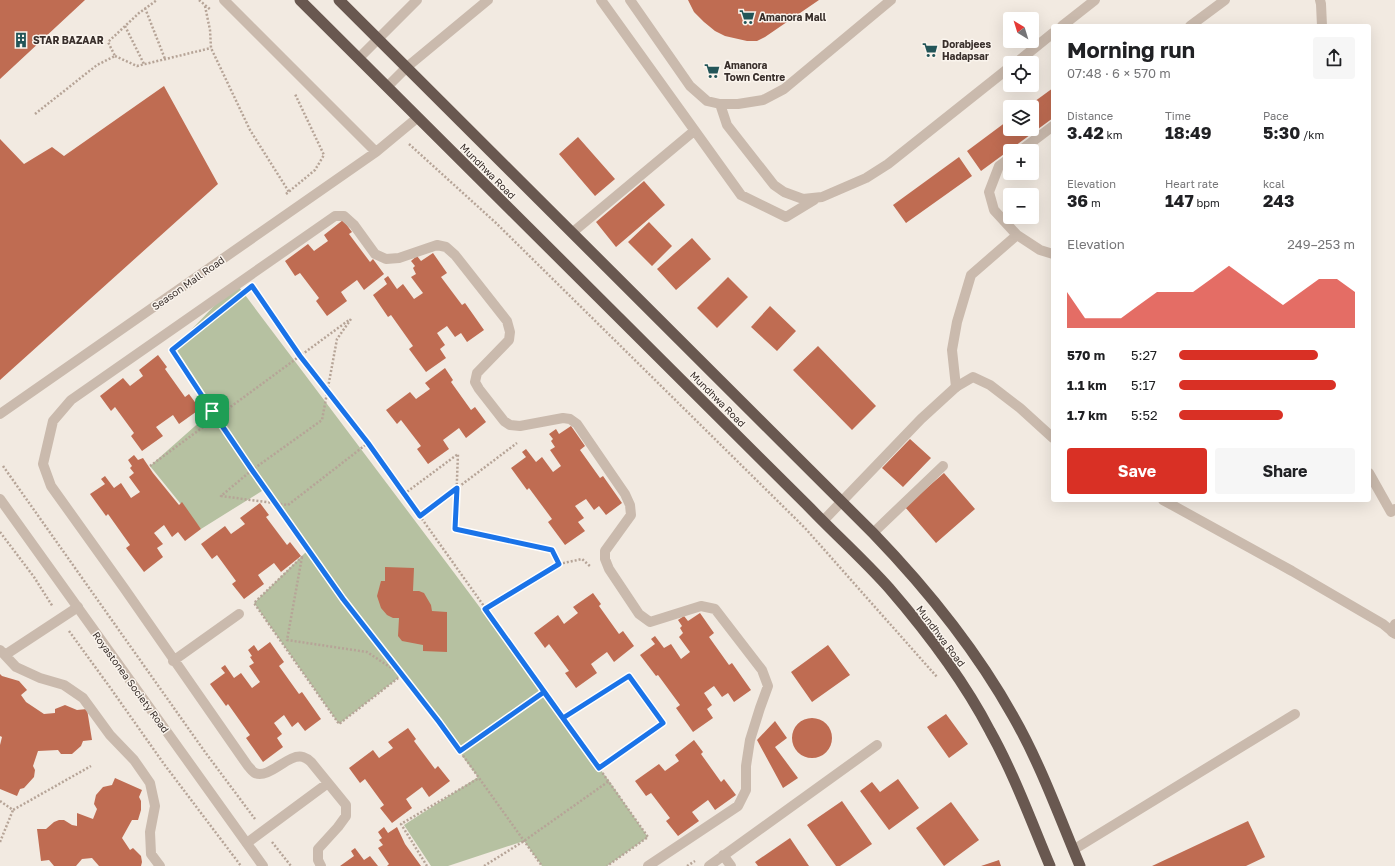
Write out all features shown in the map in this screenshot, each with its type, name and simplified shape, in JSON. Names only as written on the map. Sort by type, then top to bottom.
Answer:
[{"type":"highway","name":"Mundhwa Road","points":[[300,0],[823,521],[888,588],[923,629],[949,664],[990,730],[1009,768],[1050,866]]},
{"type":"highway","name":"Mundhwa Road","points":[[339,0],[842,501],[908,570],[940,607],[991,678],[1014,717],[1034,756],[1080,866]]},
{"type":"street","points":[[224,0],[376,152]]},
{"type":"street","points":[[359,58],[417,0]]},
{"type":"street","points":[[386,87],[407,67],[488,0]]},
{"type":"street","points":[[601,0],[741,195],[786,218],[817,198]]},
{"type":"street","points":[[630,0],[690,86],[707,101],[720,104],[738,104],[763,100],[784,89],[891,0]]},
{"type":"street","points":[[1065,24],[1095,0]]},
{"type":"street","points":[[1193,24],[1225,0]]},
{"type":"street","points":[[1320,0],[1322,24]]},
{"type":"street","points":[[1025,56],[1051,35]]},
{"type":"street","points":[[720,104],[727,125],[774,185],[784,192],[803,200],[822,197],[866,178],[888,164],[1003,73]]},
{"type":"street","name":"Season Mall Road","points":[[0,414],[376,152],[418,118]]},
{"type":"street","points":[[1029,144],[1051,128]]},
{"type":"street","points":[[573,232],[694,131]]},
{"type":"street","points":[[1003,163],[999,166],[989,192],[994,210],[1017,235],[1040,250],[1051,253]]},
{"type":"street","points":[[321,866],[318,860],[318,849],[346,816],[346,806],[311,762],[304,757],[296,757],[261,774],[255,773],[248,766],[51,486],[43,464],[53,421],[71,400],[335,216],[344,216],[354,225],[375,254],[386,259],[399,258],[437,245],[446,247],[455,255],[507,321],[510,332],[509,340],[476,373],[475,382],[479,389],[504,422],[510,425],[520,426],[563,418],[570,419],[577,424],[625,494],[630,505],[631,515],[605,551],[605,560],[638,614],[650,622],[700,606],[714,609],[762,670],[768,686],[750,740],[746,766],[746,790],[738,806],[648,866]]},
{"type":"street","points":[[956,387],[952,350],[957,322],[970,275],[1017,235]]},
{"type":"street","points":[[823,521],[921,419],[956,387],[973,377],[990,385],[1020,408],[1051,436]]},
{"type":"street","points":[[873,533],[943,466]]},
{"type":"street","points":[[1371,476],[1394,513]]},
{"type":"street","name":"Royastonea Society Road","points":[[0,498],[262,866]]},
{"type":"street","points":[[1167,502],[1292,571],[1394,630]]},
{"type":"street","points":[[78,607],[2,652],[16,667],[40,678],[64,685],[83,698],[110,735],[134,760],[150,783],[155,806],[150,832],[151,854],[160,866]]},
{"type":"street","points":[[174,661],[239,614]]},
{"type":"street","points":[[1073,850],[1295,714]]},
{"type":"street","points":[[708,866],[877,745]]},
{"type":"street","points":[[247,843],[328,783]]},
{"type":"street","points":[[723,855],[731,866]]},
{"type":"path","points":[[157,0],[145,8],[108,42],[114,56],[137,66],[211,48]]},
{"type":"path","points":[[199,0],[211,10]]},
{"type":"path","points":[[205,5],[210,30],[211,48],[250,130],[289,192]]},
{"type":"path","points":[[145,8],[165,59]]},
{"type":"path","points":[[125,26],[144,64]]},
{"type":"path","points":[[35,114],[97,65],[114,56]]},
{"type":"path","points":[[283,197],[315,170],[324,155],[292,88]]},
{"type":"path","points":[[397,134],[496,223],[805,528],[940,681]]},
{"type":"path","points":[[252,286],[300,356],[368,443],[648,837],[607,866]]},
{"type":"path","points":[[150,466],[351,319],[337,339],[322,420],[252,470],[220,496],[288,505],[368,443]]},
{"type":"path","points":[[179,345],[172,350],[252,470],[343,599],[460,751],[542,866]]},
{"type":"path","points":[[420,516],[517,443]]},
{"type":"path","points":[[404,494],[458,454],[455,529],[552,550],[559,564]]},
{"type":"path","points":[[3,466],[205,752],[291,866]]},
{"type":"path","points":[[0,532],[34,577],[61,618],[164,764],[241,866]]},
{"type":"path","points":[[302,557],[287,640],[367,652],[402,675],[339,724],[254,603],[302,557]]},
{"type":"path","points":[[485,609],[559,564],[582,559],[599,575],[610,569]]},
{"type":"path","points":[[563,718],[629,676],[663,723],[599,768]]},
{"type":"path","points":[[460,751],[544,692]]},
{"type":"path","points":[[0,842],[13,810],[91,766]]},
{"type":"path","points":[[427,866],[401,824],[479,778]]},
{"type":"path","points":[[484,866],[524,841],[609,781]]},
{"type":"path","points":[[0,801],[13,810]]},
{"type":"green space","points":[[236,283],[609,781],[648,837],[607,866],[542,866],[524,841],[448,866],[431,866],[404,825],[478,777],[402,675],[339,724],[254,603],[308,550],[265,489],[201,529],[150,466],[212,411],[172,350]]},
{"type":"building","name":"STAR BAZAAR","points":[[0,0],[85,0],[0,79]]},
{"type":"building","name":"Amanora Mall","points":[[688,0],[819,0],[765,37],[757,41],[747,41],[725,36],[715,31],[694,12]]},
{"type":"building","points":[[164,86],[218,184],[0,380],[0,139],[24,164],[52,147],[64,156]]},
{"type":"building","points":[[1051,89],[1051,119],[1039,128],[1039,100],[1037,100]]},
{"type":"building","points":[[1003,124],[1003,136],[1029,136],[1018,144],[1003,144],[1003,155],[981,171],[967,151]]},
{"type":"building","points":[[578,137],[615,179],[595,196],[559,154]]},
{"type":"building","points":[[959,157],[972,176],[906,223],[893,205]]},
{"type":"building","points":[[644,181],[665,205],[616,247],[596,222]]},
{"type":"building","points":[[343,220],[352,232],[349,234],[370,262],[373,259],[384,274],[364,290],[357,280],[341,292],[347,301],[327,316],[316,301],[319,298],[300,273],[295,276],[285,261],[308,244],[314,251],[328,241],[324,235]]},
{"type":"building","points":[[649,222],[672,246],[652,266],[628,242]]},
{"type":"building","points":[[692,238],[711,259],[676,290],[657,269]]},
{"type":"building","points":[[433,253],[447,273],[441,277],[462,305],[465,303],[484,330],[467,342],[461,333],[455,337],[447,326],[437,333],[445,345],[440,349],[446,358],[426,372],[409,349],[413,346],[391,315],[388,317],[373,295],[387,284],[384,279],[388,276],[397,289],[403,284],[414,299],[423,293],[411,277],[416,274],[413,268],[415,266],[411,261],[417,256],[421,261]]},
{"type":"building","points":[[728,277],[748,297],[717,328],[697,308]]},
{"type":"building","points":[[770,306],[796,331],[777,351],[751,327]]},
{"type":"building","points":[[818,346],[876,406],[852,430],[793,370]]},
{"type":"building","points":[[158,355],[167,367],[165,369],[185,397],[189,394],[200,409],[179,424],[173,415],[156,427],[163,436],[142,451],[131,436],[134,433],[115,407],[111,411],[100,396],[123,378],[130,386],[143,376],[139,370]]},
{"type":"building","points":[[445,368],[453,380],[451,382],[471,410],[475,407],[486,422],[466,438],[459,428],[443,440],[449,449],[428,464],[417,449],[421,446],[401,420],[397,424],[386,410],[410,392],[416,399],[430,389],[425,383]]},
{"type":"building","points":[[571,426],[585,446],[580,450],[600,478],[603,476],[622,503],[606,515],[599,506],[594,510],[586,499],[575,506],[584,518],[578,522],[585,531],[565,545],[548,522],[552,519],[529,488],[527,490],[511,468],[526,457],[522,452],[526,449],[536,462],[542,457],[553,472],[561,466],[550,450],[555,447],[551,441],[553,439],[549,434],[556,429],[559,434]]},
{"type":"building","points":[[910,439],[931,458],[903,487],[882,468]]},
{"type":"building","points":[[134,455],[138,460],[143,458],[179,505],[182,502],[201,529],[185,541],[178,532],[172,537],[164,525],[154,533],[163,544],[157,548],[163,557],[144,572],[126,548],[130,545],[108,514],[106,516],[90,494],[105,484],[101,479],[105,476],[114,488],[121,483],[131,498],[140,492],[129,477],[134,473],[130,468],[132,466],[128,460]]},
{"type":"building","points":[[944,473],[975,509],[936,543],[905,507]]},
{"type":"building","points":[[260,503],[269,515],[266,517],[287,545],[290,542],[301,556],[281,572],[274,563],[258,575],[264,584],[244,599],[232,584],[236,581],[217,555],[212,559],[201,544],[225,526],[231,534],[245,524],[240,518]]},
{"type":"building","points":[[385,567],[414,568],[413,591],[424,593],[431,605],[432,611],[447,612],[447,652],[423,651],[423,645],[402,641],[398,636],[399,618],[393,618],[387,615],[381,608],[377,596],[381,581],[385,581]]},
{"type":"building","points":[[593,593],[601,604],[599,606],[619,634],[623,631],[634,646],[614,662],[607,652],[591,664],[597,673],[576,688],[565,673],[569,671],[549,644],[545,648],[534,633],[558,615],[564,624],[578,613],[573,607]]},
{"type":"building","points":[[700,613],[714,633],[709,637],[729,665],[732,663],[751,690],[734,702],[728,693],[722,697],[714,686],[704,693],[712,705],[707,709],[713,718],[693,732],[676,708],[680,705],[658,675],[656,676],[640,655],[655,644],[651,639],[655,636],[664,648],[671,644],[681,659],[690,652],[679,637],[683,633],[680,628],[682,626],[678,620],[684,616],[688,621]]},
{"type":"building","points":[[270,642],[284,662],[279,666],[299,694],[302,692],[321,719],[305,731],[298,722],[292,727],[284,715],[274,723],[282,734],[277,738],[283,747],[263,762],[246,738],[250,735],[228,704],[226,706],[210,684],[225,673],[221,668],[225,665],[234,678],[241,673],[252,688],[260,682],[249,666],[254,663],[248,650],[254,645],[258,651]]},
{"type":"building","points":[[828,645],[850,675],[812,702],[791,672]]},
{"type":"building","points":[[0,674],[19,681],[27,690],[21,695],[26,702],[44,714],[55,713],[55,709],[65,705],[77,710],[87,709],[92,740],[83,741],[81,746],[72,754],[61,754],[58,750],[38,751],[33,766],[35,770],[34,777],[24,788],[20,789],[17,796],[0,789],[0,745],[2,737],[0,736]]},
{"type":"building","points":[[946,714],[968,744],[949,758],[927,727]]},
{"type":"building","points":[[816,718],[823,721],[829,727],[832,738],[831,746],[823,755],[816,758],[808,758],[801,755],[793,746],[792,734],[795,727],[804,719]]},
{"type":"building","points":[[775,721],[787,738],[775,747],[798,778],[783,788],[757,740]]},
{"type":"building","points":[[408,728],[416,739],[414,741],[435,769],[438,766],[450,781],[429,797],[422,787],[406,799],[412,808],[392,823],[380,808],[384,805],[365,779],[360,783],[349,768],[373,750],[379,758],[393,748],[388,742]]},
{"type":"building","points":[[694,740],[703,752],[701,754],[721,782],[724,779],[736,795],[715,810],[708,800],[692,812],[699,821],[678,836],[666,821],[670,818],[651,793],[646,796],[635,781],[659,764],[665,771],[679,761],[675,755]]},
{"type":"building","points":[[115,778],[142,790],[139,797],[141,801],[141,810],[138,820],[132,820],[122,838],[130,850],[133,848],[141,856],[141,866],[99,866],[92,858],[82,859],[76,866],[54,866],[49,860],[41,861],[37,829],[46,829],[54,822],[59,820],[64,820],[77,826],[77,813],[93,819],[97,809],[94,804],[96,795],[103,787],[112,785]]},
{"type":"building","points":[[898,779],[919,808],[889,830],[860,791],[872,782],[880,792]]},
{"type":"building","points":[[842,801],[872,844],[840,866],[836,866],[807,825]]},
{"type":"building","points":[[951,802],[979,840],[944,866],[916,828]]},
{"type":"building","points":[[1248,821],[1265,857],[1246,866],[1152,866]]},
{"type":"building","points":[[384,827],[388,833],[397,827],[405,844],[421,866],[387,866],[389,864],[378,848],[383,845],[379,840],[382,838],[378,832]]},
{"type":"building","points":[[790,838],[809,866],[758,866],[755,862]]},
{"type":"building","points":[[355,848],[364,860],[370,856],[378,866],[340,866],[354,856],[351,851]]},
{"type":"building","points":[[999,860],[1001,866],[981,866]]},
{"type":"place","name":"Amanora Mall","points":[[747,17]]},
{"type":"place","name":"STAR BAZAAR","points":[[21,40]]},
{"type":"place","name":"Dorabjees Hadapsar","points":[[930,50]]},
{"type":"place","name":"Amanora Town Centre","points":[[712,71]]},
{"type":"route","points":[[252,286],[300,356],[368,443],[420,516],[457,488],[455,529],[552,550],[559,564],[485,609],[563,718],[629,676],[663,723],[599,768],[544,692],[460,751],[343,599],[212,411],[172,350],[252,286]]}]
